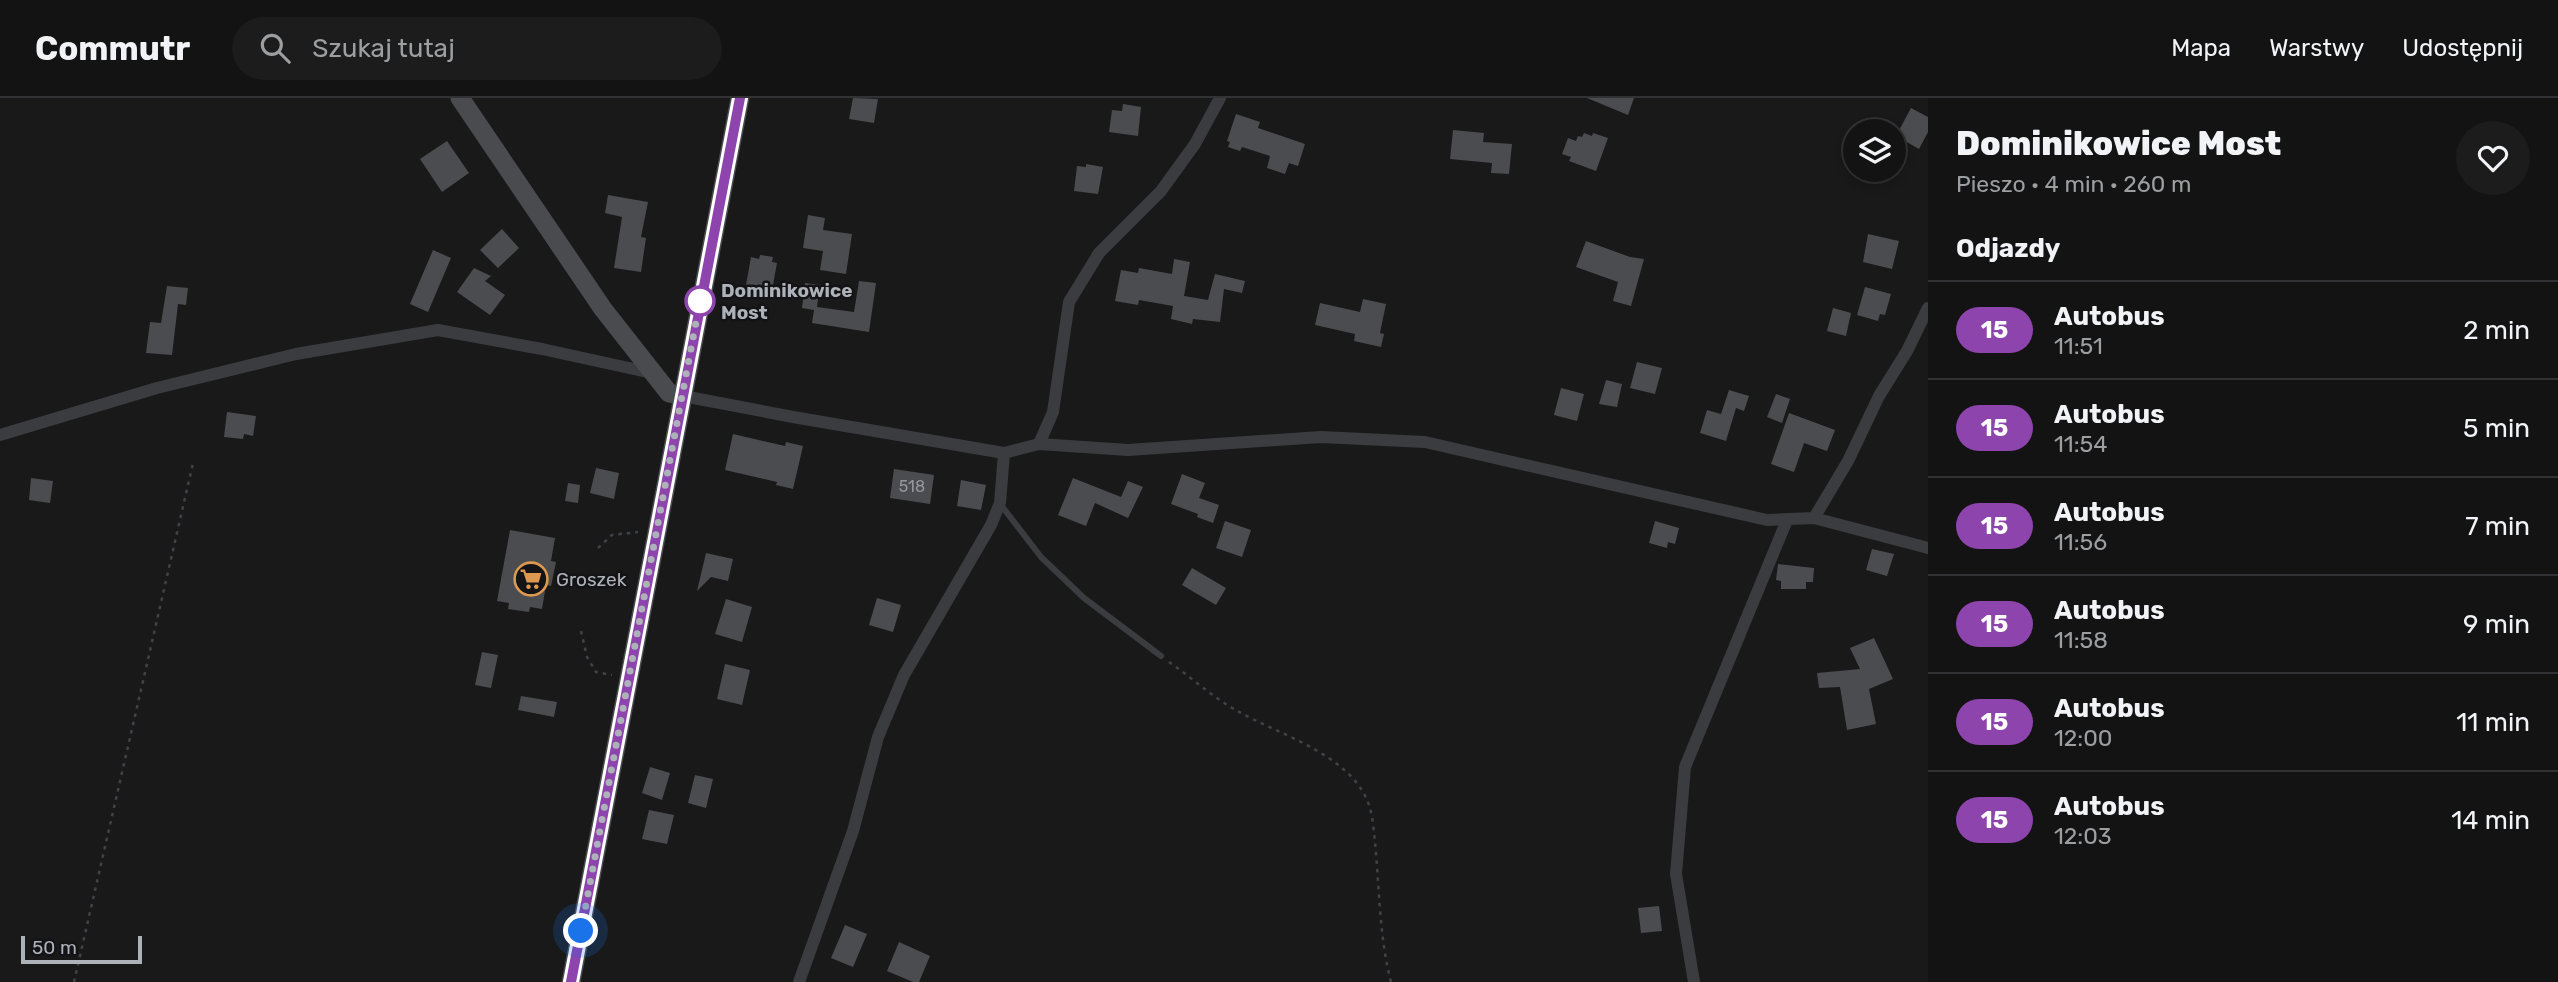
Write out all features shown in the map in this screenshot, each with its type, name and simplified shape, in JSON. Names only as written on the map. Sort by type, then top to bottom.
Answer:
[{"type":"main road","points":[[460,98],[603,309],[669,393],[682,396]]},
{"type":"main road","points":[[571,982],[740,98]]},
{"type":"street","points":[[1039,444],[1053,412],[1069,302],[1098,253],[1161,191],[1189,154],[1220,98]]},
{"type":"street","points":[[1814,518],[1848,461],[1879,396],[1907,351],[1928,308]]},
{"type":"street","points":[[0,435],[157,388],[296,354],[438,330],[652,373]]},
{"type":"street","points":[[682,396],[1004,453],[1039,444],[1128,450],[1321,437],[1425,442],[1767,520],[1814,518],[1928,548]]},
{"type":"street","points":[[799,982],[853,831],[878,737],[904,675],[991,525],[1000,503],[1004,453]]},
{"type":"street","points":[[1695,982],[1676,874],[1685,767],[1787,520]]},
{"type":"lane","points":[[1000,503],[1041,557],[1075,589],[1161,656]]},
{"type":"path","points":[[74,982],[193,463]]},
{"type":"path","points":[[598,548],[612,535],[634,532],[657,536]]},
{"type":"path","points":[[581,631],[587,657],[596,672],[630,677]]},
{"type":"path","points":[[1161,656],[1233,709],[1341,765],[1362,789],[1372,815],[1380,907],[1391,982]]},
{"type":"building","points":[[853,98],[878,99],[874,123],[849,119]]},
{"type":"building","points":[[1587,98],[1634,98],[1628,115]]},
{"type":"building","points":[[1123,104],[1141,107],[1138,136],[1109,132],[1112,110],[1122,111]]},
{"type":"building","points":[[1911,108],[1928,117],[1928,132],[1919,149],[1906,142],[1905,119]]},
{"type":"building","points":[[1236,114],[1260,122],[1258,128],[1305,144],[1298,166],[1289,163],[1285,174],[1267,168],[1270,156],[1242,147],[1240,151],[1228,147],[1230,142],[1227,141]]},
{"type":"building","points":[[1453,130],[1484,133],[1483,142],[1512,144],[1509,174],[1491,173],[1492,163],[1450,159]]},
{"type":"building","points":[[1584,133],[1608,138],[1596,171],[1569,161],[1571,157],[1562,154],[1568,138],[1576,141],[1578,136],[1582,137]]},
{"type":"building","points":[[447,141],[469,173],[442,192],[420,159]]},
{"type":"building","points":[[1086,164],[1103,167],[1098,194],[1074,191],[1077,166],[1086,167]]},
{"type":"building","points":[[608,195],[648,202],[641,237],[646,238],[641,272],[614,268],[622,217],[605,213]]},
{"type":"building","points":[[808,215],[825,218],[823,230],[852,234],[846,274],[820,270],[823,251],[803,248]]},
{"type":"building","points":[[502,229],[519,248],[498,268],[480,250]]},
{"type":"building","points":[[1868,234],[1899,241],[1892,269],[1863,262]]},
{"type":"building","points":[[1586,241],[1630,257],[1644,259],[1631,306],[1613,301],[1618,282],[1576,267]]},
{"type":"building","points":[[433,250],[451,258],[428,312],[410,304]]},
{"type":"building","points":[[760,255],[773,257],[772,262],[777,263],[772,290],[746,285],[751,257],[759,259]]},
{"type":"building","points":[[1174,259],[1190,262],[1184,296],[1208,300],[1215,274],[1245,281],[1242,293],[1224,289],[1220,322],[1193,319],[1192,324],[1171,319],[1173,306],[1139,300],[1138,305],[1115,301],[1121,270],[1138,273],[1139,268],[1172,274]]},
{"type":"building","points":[[474,268],[491,276],[485,281],[505,295],[490,315],[457,292]]},
{"type":"building","points":[[859,281],[876,283],[869,332],[812,323],[814,310],[802,308],[805,283],[820,285],[817,307],[854,312]]},
{"type":"building","points":[[167,286],[188,288],[186,305],[178,304],[172,355],[146,353],[150,322],[161,323]]},
{"type":"building","points":[[1865,287],[1891,294],[1885,315],[1880,314],[1878,321],[1857,315]]},
{"type":"building","points":[[1363,299],[1386,304],[1380,333],[1384,334],[1381,347],[1354,341],[1355,334],[1315,325],[1320,303],[1360,312]]},
{"type":"building","points":[[1833,308],[1851,313],[1846,336],[1827,331]]},
{"type":"building","points":[[1637,362],[1662,368],[1655,394],[1630,388]]},
{"type":"building","points":[[1606,380],[1622,384],[1617,407],[1599,404]]},
{"type":"building","points":[[1561,388],[1584,394],[1577,421],[1554,415]]},
{"type":"building","points":[[1729,390],[1749,396],[1744,411],[1736,408],[1726,441],[1700,433],[1707,410],[1721,414]]},
{"type":"building","points":[[1776,394],[1790,399],[1782,423],[1767,417]]},
{"type":"building","points":[[227,412],[256,416],[253,436],[244,434],[243,439],[224,437]]},
{"type":"building","points":[[1789,413],[1835,430],[1827,451],[1804,443],[1794,472],[1771,464]]},
{"type":"building","points":[[733,434],[785,446],[786,442],[803,446],[793,489],[776,485],[777,482],[725,470]]},
{"type":"building","points":[[596,468],[619,473],[614,499],[590,493]]},
{"type":"building","points":[[894,469],[934,475],[930,504],[890,498]]},
{"type":"building","points":[[1182,474],[1205,483],[1199,498],[1219,505],[1213,523],[1171,504]]},
{"type":"building","points":[[31,478],[53,481],[50,503],[29,500]]},
{"type":"building","points":[[1073,478],[1121,497],[1128,481],[1143,487],[1128,518],[1095,503],[1086,526],[1058,515]]},
{"type":"building","points":[[961,480],[986,485],[981,510],[957,506]]},
{"type":"building","points":[[568,483],[580,485],[578,503],[565,501]]},
{"type":"building","points":[[1225,521],[1251,530],[1242,557],[1216,548]]},
{"type":"building","points":[[1655,521],[1679,528],[1675,544],[1668,542],[1667,548],[1649,543]]},
{"type":"building","points":[[510,530],[555,538],[551,561],[556,562],[551,586],[546,585],[542,609],[530,607],[529,612],[508,609],[509,603],[497,601]]},
{"type":"building","points":[[1872,549],[1894,554],[1887,576],[1866,570]]},
{"type":"building","points":[[706,553],[733,559],[728,581],[711,577],[697,591]]},
{"type":"building","points":[[1778,564],[1814,568],[1813,582],[1806,582],[1806,589],[1781,589],[1781,581],[1776,580]]},
{"type":"building","points":[[1192,568],[1226,588],[1216,605],[1182,585]]},
{"type":"building","points":[[877,598],[901,605],[893,632],[869,625]]},
{"type":"building","points":[[726,599],[752,607],[742,642],[715,634]]},
{"type":"building","points":[[1874,638],[1893,679],[1869,689],[1876,724],[1847,730],[1840,687],[1819,688],[1817,673],[1860,669],[1850,648]]},
{"type":"building","points":[[482,652],[498,655],[491,688],[475,685]]},
{"type":"building","points":[[725,664],[750,670],[742,705],[717,699]]},
{"type":"building","points":[[521,696],[557,702],[554,717],[518,710]]},
{"type":"building","points":[[650,767],[670,773],[662,800],[642,793]]},
{"type":"building","points":[[695,775],[713,779],[706,808],[688,803]]},
{"type":"building","points":[[649,810],[674,815],[667,844],[642,839]]},
{"type":"building","points":[[1659,906],[1662,931],[1641,933],[1638,908]]},
{"type":"building","points":[[845,925],[867,934],[853,967],[831,958]]},
{"type":"building","points":[[899,942],[930,956],[919,982],[887,971]]},
{"type":"bus line","name":"15","points":[[571,982],[740,98]]},
{"type":"place","name":"Dominikowice Most","points":[[700,301]]},
{"type":"place","name":"Groszek","points":[[531,579]]},
{"type":"route","points":[[581,931],[700,301]]}]
